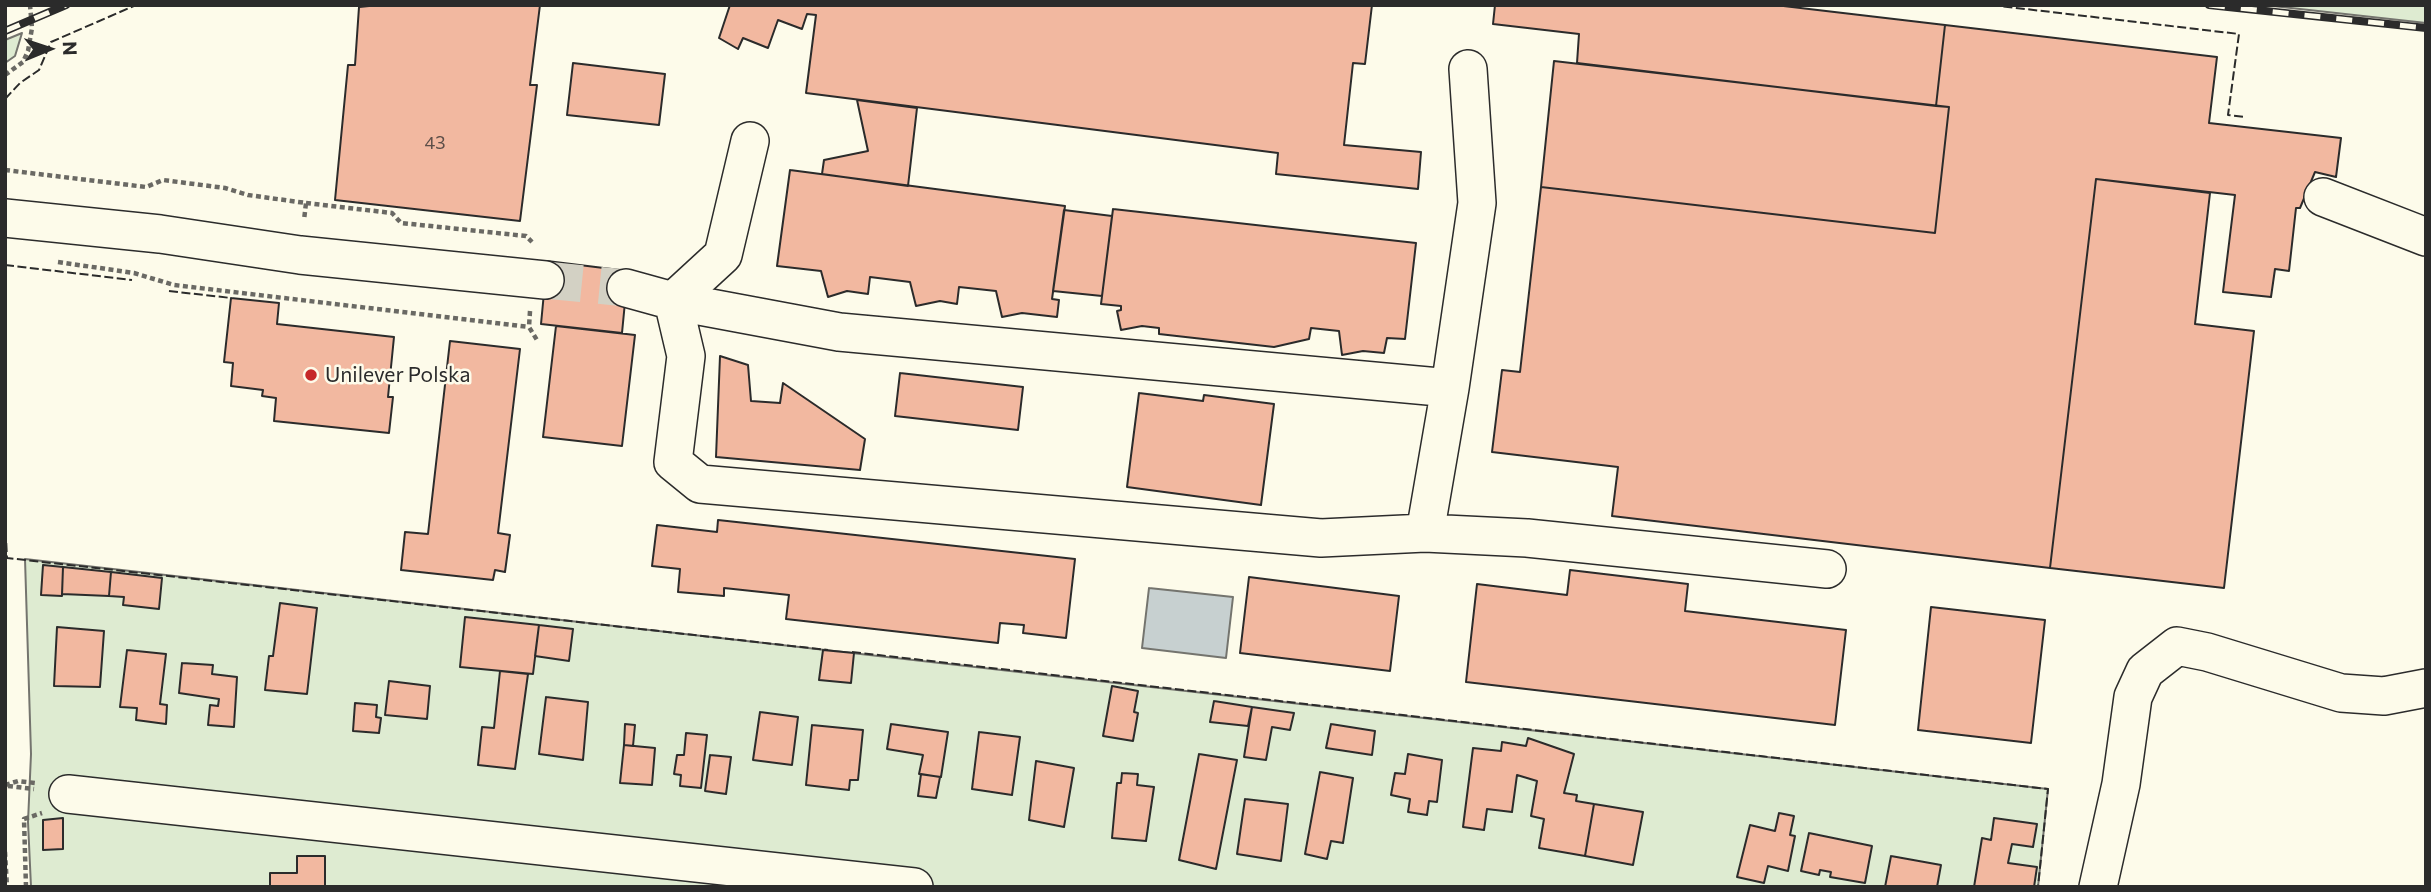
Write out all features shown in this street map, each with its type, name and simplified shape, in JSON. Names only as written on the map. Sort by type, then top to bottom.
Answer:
[{"type":"street","points":[[1425,533],[1450,388],[1477,203],[1468,69]]},
{"type":"street","points":[[673,301],[723,255],[750,141]]},
{"type":"street","points":[[2323,197],[2426,237]]},
{"type":"street","points":[[5,218],[159,234],[300,254],[545,280]]},
{"type":"street","points":[[626,288],[673,301],[839,332],[1450,388]]},
{"type":"street","points":[[673,301],[686,356],[673,462],[700,484],[1321,538],[1425,533],[1527,538],[1826,569]]},
{"type":"street","points":[[2098,887],[2121,784],[2133,697],[2145,671],[2177,646],[2207,652],[2341,693],[2384,696],[2426,688]]},
{"type":"street","points":[[68,794],[914,887]]},
{"type":"path","points":[[5,75],[23,62],[28,51],[32,28],[30,5]]},
{"type":"path","points":[[57,262],[134,272],[174,285],[528,327]]},
{"type":"path","points":[[26,887],[24,819],[47,810],[68,794]]},
{"type":"path","points":[[5,852],[7,887]]},
{"type":"green space","points":[[2264,5],[2426,5],[2426,23]]},
{"type":"green space","points":[[22,33],[15,56],[5,63],[5,40]]},
{"type":"green space","points":[[25,559],[2048,789],[2038,887],[31,887],[28,822],[31,754]]},
{"type":"shaded area","points":[[1149,588],[1233,597],[1226,658],[1142,648]]},
{"type":"building","points":[[540,5],[530,85],[537,85],[520,221],[335,200],[348,65],[355,65],[359,7]]},
{"type":"building","points":[[730,5],[1372,5],[1365,64],[1353,63],[1344,145],[1421,152],[1418,189],[1276,174],[1278,153],[806,93],[816,15],[807,14],[802,29],[778,20],[768,48],[743,38],[738,49],[719,38]]},
{"type":"building","points":[[1495,5],[1775,5],[1945,25],[1936,106],[1577,63],[1579,34],[1493,24]]},
{"type":"building","points":[[1945,25],[2217,57],[2209,123],[2341,138],[2336,177],[2315,172],[2300,208],[2296,208],[2289,271],[2275,269],[2271,297],[2223,292],[2235,195],[2096,179],[2050,568],[1612,516],[1618,467],[1492,452],[1502,370],[1520,372],[1541,187],[1935,233],[1949,107],[1936,106]]},
{"type":"building","points":[[1554,61],[1949,107],[1935,233],[1541,187]]},
{"type":"building","points":[[573,63],[665,74],[659,125],[567,115]]},
{"type":"building","points":[[857,100],[917,108],[908,186],[822,174],[824,160],[868,151]]},
{"type":"building","points":[[790,170],[1065,206],[1052,299],[1059,300],[1057,317],[1022,313],[1002,317],[996,291],[959,287],[957,304],[940,301],[916,306],[910,282],[870,277],[868,294],[847,291],[828,297],[821,271],[777,266]]},
{"type":"building","points":[[2096,179],[2210,193],[2195,324],[2254,331],[2224,588],[2050,568]]},
{"type":"building","points":[[1113,209],[1416,243],[1405,339],[1387,338],[1384,353],[1363,351],[1342,355],[1339,331],[1311,328],[1309,339],[1274,347],[1159,334],[1159,328],[1142,326],[1121,330],[1117,311],[1121,310],[1121,306],[1101,304]]},
{"type":"building","points":[[1064,210],[1112,216],[1102,296],[1053,291]]},
{"type":"building","points":[[547,261],[628,271],[622,333],[541,324]]},
{"type":"building","name":"Unilever Polska","points":[[231,298],[279,303],[277,324],[394,337],[388,397],[393,397],[389,433],[274,421],[276,398],[262,396],[263,390],[231,386],[233,363],[224,362]]},
{"type":"building","points":[[556,326],[635,335],[622,446],[543,437]]},
{"type":"building","points":[[450,341],[520,349],[498,533],[510,535],[505,572],[495,570],[493,580],[401,570],[405,532],[428,534]]},
{"type":"building","points":[[720,356],[748,365],[751,401],[780,403],[783,383],[865,439],[860,470],[716,457]]},
{"type":"building","points":[[900,373],[1023,387],[1018,430],[895,416]]},
{"type":"building","points":[[1139,393],[1203,401],[1204,395],[1274,404],[1261,505],[1127,487]]},
{"type":"building","points":[[718,520],[1075,559],[1066,638],[1023,633],[1024,625],[1000,623],[998,643],[786,619],[789,595],[724,588],[724,596],[678,592],[680,569],[652,566],[657,525],[717,532]]},
{"type":"building","points":[[43,565],[63,567],[62,596],[41,595]]},
{"type":"building","points":[[63,567],[111,572],[109,596],[62,594]]},
{"type":"building","points":[[1570,570],[1688,584],[1685,611],[1846,630],[1835,725],[1466,682],[1477,584],[1567,595]]},
{"type":"building","points":[[111,572],[162,578],[159,609],[123,605],[124,597],[109,596]]},
{"type":"building","points":[[1249,577],[1399,596],[1390,671],[1240,653]]},
{"type":"building","points":[[280,603],[317,608],[307,694],[265,690],[269,656],[273,656]]},
{"type":"building","points":[[1931,607],[2045,620],[2031,743],[1918,730]]},
{"type":"building","points":[[465,617],[539,625],[533,674],[460,667]]},
{"type":"building","points":[[539,625],[573,629],[569,661],[535,656]]},
{"type":"building","points":[[57,627],[104,631],[100,687],[54,686]]},
{"type":"building","points":[[127,650],[166,654],[160,704],[167,705],[166,724],[136,720],[137,708],[120,707]]},
{"type":"building","points":[[823,650],[854,653],[851,683],[819,680]]},
{"type":"building","points":[[182,663],[213,665],[212,674],[237,677],[234,727],[208,725],[210,705],[218,706],[219,699],[179,693]]},
{"type":"building","points":[[500,671],[528,674],[515,769],[478,765],[482,727],[494,728]]},
{"type":"building","points":[[389,681],[430,686],[427,719],[385,715]]},
{"type":"building","points":[[1112,686],[1138,691],[1134,712],[1138,713],[1133,741],[1103,736]]},
{"type":"building","points":[[546,697],[588,702],[583,760],[539,754]]},
{"type":"building","points":[[1214,701],[1252,707],[1248,726],[1210,722]]},
{"type":"building","points":[[355,703],[377,705],[376,717],[381,718],[379,733],[353,731]]},
{"type":"building","points":[[1252,707],[1294,713],[1290,730],[1272,727],[1266,760],[1244,757]]},
{"type":"building","points":[[760,712],[798,717],[792,765],[753,760]]},
{"type":"building","points":[[625,724],[635,725],[633,746],[624,745]]},
{"type":"building","points":[[891,724],[948,732],[941,777],[919,774],[923,755],[887,749]]},
{"type":"building","points":[[1331,724],[1375,731],[1372,755],[1326,748]]},
{"type":"building","points":[[812,725],[863,730],[858,780],[850,780],[849,790],[806,785]]},
{"type":"building","points":[[979,732],[1020,737],[1012,795],[972,789]]},
{"type":"building","points":[[686,733],[707,735],[701,788],[680,786],[681,775],[674,774],[677,755],[684,755]]},
{"type":"building","points":[[1528,738],[1574,754],[1564,793],[1577,795],[1576,801],[1594,804],[1585,856],[1539,848],[1544,819],[1531,816],[1537,781],[1517,775],[1512,812],[1487,809],[1484,830],[1463,827],[1473,748],[1501,751],[1502,742],[1526,746]]},
{"type":"building","points":[[624,745],[655,748],[652,785],[620,783]]},
{"type":"building","points":[[1199,754],[1237,760],[1216,869],[1179,860]]},
{"type":"building","points":[[1408,754],[1442,760],[1437,802],[1429,801],[1427,815],[1408,812],[1410,799],[1391,795],[1395,773],[1405,774]]},
{"type":"building","points":[[710,755],[731,757],[726,794],[705,791]]},
{"type":"building","points":[[1036,761],[1074,768],[1064,827],[1029,820]]},
{"type":"building","points":[[1320,772],[1353,778],[1343,843],[1331,841],[1327,859],[1305,854]]},
{"type":"building","points":[[1122,773],[1138,774],[1137,785],[1154,787],[1146,841],[1112,838],[1117,783],[1121,783]]},
{"type":"building","points":[[921,774],[940,777],[936,798],[918,796]]},
{"type":"building","points":[[1245,799],[1288,804],[1281,861],[1237,854]]},
{"type":"building","points":[[1594,804],[1643,812],[1633,865],[1585,856]]},
{"type":"building","points":[[1779,813],[1794,816],[1790,835],[1795,836],[1788,871],[1768,866],[1764,883],[1737,877],[1750,825],[1775,831]]},
{"type":"building","points":[[63,818],[63,849],[43,850],[43,820]]},
{"type":"building","points":[[1994,818],[2037,824],[2033,847],[2012,844],[2008,863],[2037,867],[2034,887],[1974,887],[1982,838],[1991,840]]},
{"type":"building","points":[[1809,833],[1872,846],[1865,883],[1830,877],[1831,872],[1820,870],[1819,875],[1801,871]]},
{"type":"building","points":[[297,856],[325,856],[325,887],[270,887],[270,873],[297,873]]},
{"type":"building","points":[[1891,856],[1941,865],[1937,887],[1885,887]]},
{"type":"tunnel","points":[[545,280],[626,288]]},
{"type":"railway","points":[[5,31],[66,5]]},
{"type":"railway","points":[[2209,5],[2426,28]]},
{"type":"fence","points":[[5,99],[20,83],[39,70],[51,42],[136,5]]},
{"type":"fence","points":[[1991,5],[2239,34],[2228,115],[2246,117]]},
{"type":"fence","points":[[5,265],[132,280]]},
{"type":"fence","points":[[169,291],[231,298]]},
{"type":"fence","points":[[5,518],[7,558],[828,650]]},
{"type":"fence","points":[[852,652],[2048,789],[2038,887]]},
{"type":"place","name":"Unilever Polska","points":[[311,375]]}]
